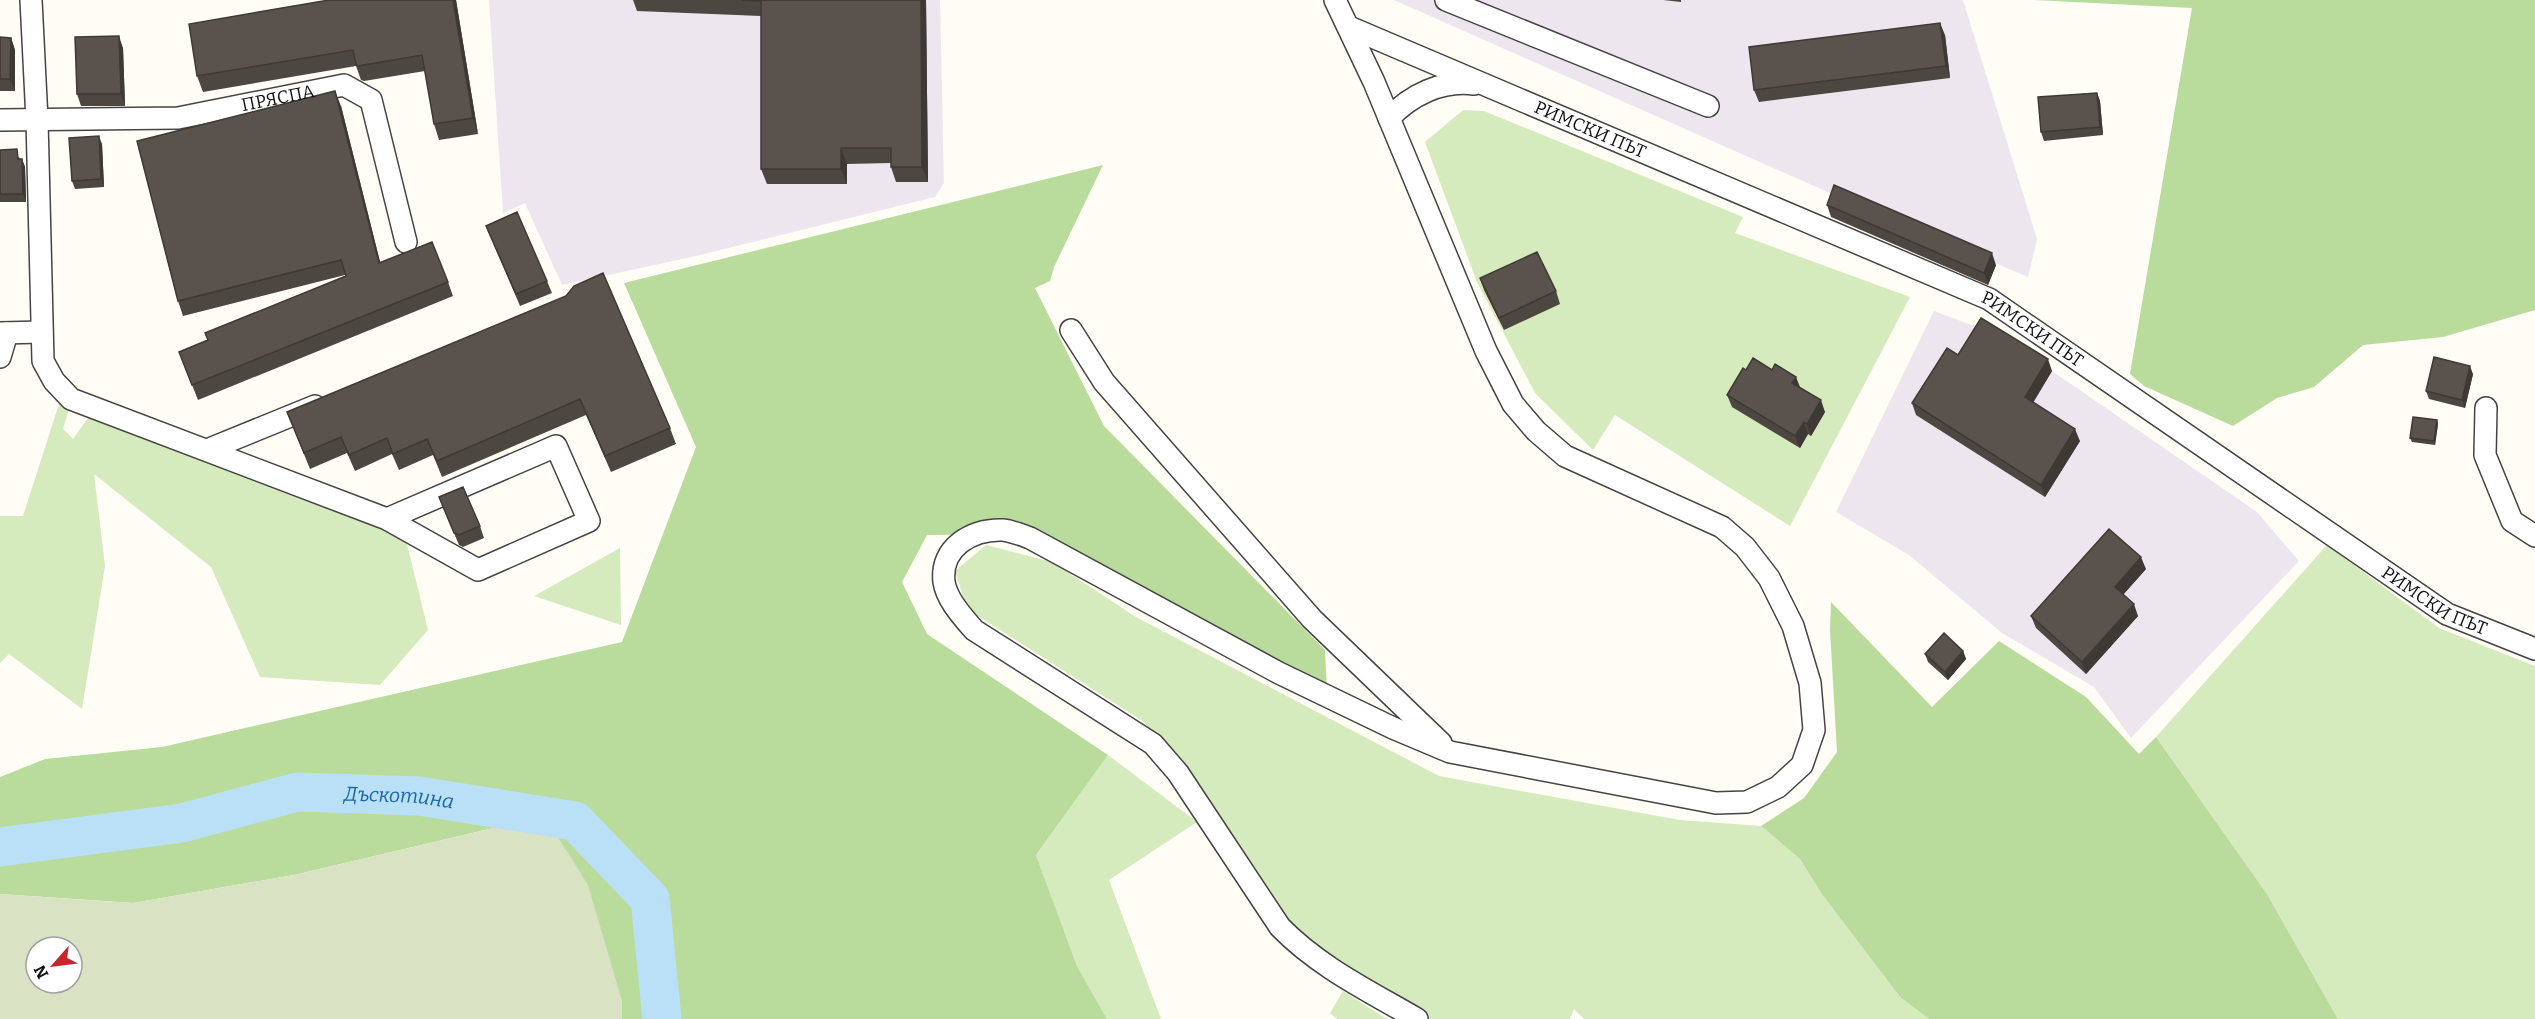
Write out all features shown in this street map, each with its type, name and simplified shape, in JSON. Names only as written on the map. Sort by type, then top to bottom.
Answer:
[{"type":"street","points":[[31,0],[37,120],[42,361],[54,381],[71,399],[387,519],[478,570],[589,521],[556,446],[387,519]]},
{"type":"street","points":[[1335,0],[1389,118],[1486,351],[1513,404],[1536,431],[1565,456],[1722,527],[1745,547],[1769,578],[1793,626],[1810,683],[1814,730],[1802,765],[1778,788],[1747,802],[1716,802],[1450,752],[1393,728],[1279,673],[1030,538],[1005,530],[979,532],[959,541],[947,560],[944,582],[956,610],[974,630],[1153,744],[1178,773],[1280,927],[1300,947],[1333,970],[1417,1019]]},
{"type":"street","points":[[1446,0],[1708,106]]},
{"type":"street","name":"РИМСКИ ПЪТ","points":[[1349,27],[1989,299],[2447,614],[2535,649]]},
{"type":"street","name":"РИМСКИ ПЪТ","points":[[1389,118],[1408,100],[1435,88],[1452,84],[1486,86]]},
{"type":"street","name":"ПРЯСПА","points":[[0,120],[178,118],[344,86],[371,100],[406,242]]},
{"type":"street","points":[[1071,330],[1104,382],[1312,619],[1450,752]]},
{"type":"street","points":[[0,357],[4,333],[42,332]]},
{"type":"street","points":[[207,450],[338,396]]},
{"type":"street","points":[[2486,408],[2485,455],[2512,521],[2535,536]]},
{"type":"shaded area","points":[[489,0],[940,0],[944,183],[935,197],[696,256],[562,285],[525,203],[503,213]]},
{"type":"shaded area","points":[[1394,0],[1963,0],[2037,239],[2028,277],[1839,197]]},
{"type":"shaded area","points":[[1934,311],[1985,330],[2052,371],[2257,512],[2299,561],[2131,738],[2094,687],[2002,633],[1909,555],[1836,512]]},
{"type":"green space","points":[[2034,0],[2535,0],[2535,310],[2443,337],[2363,345],[2314,387],[2277,398],[2233,426],[2144,386],[2130,374],[2192,8]]},
{"type":"green space","points":[[1463,110],[1484,111],[1743,217],[1735,233],[1910,297],[1790,526],[1615,415],[1593,450],[1535,393],[1477,282],[1425,142]]},
{"type":"green space","points":[[1103,165],[1054,267],[1050,281],[1035,288],[1104,426],[1325,650],[1327,692],[1016,534],[927,535],[902,582],[927,634],[1108,755],[1036,855],[1077,966],[1107,1019],[622,1019],[622,1001],[546,818],[294,875],[133,903],[0,894],[0,777],[45,759],[162,747],[622,642],[696,447],[624,283]]},
{"type":"green space","points":[[67,379],[75,388],[63,429],[73,439],[90,415],[397,535],[407,544],[428,630],[380,685],[260,677],[211,567],[94,474],[105,566],[82,709],[9,654],[0,663],[0,516],[23,516]]},
{"type":"green space","points":[[986,545],[1052,562],[1136,617],[1439,776],[1680,820],[1761,826],[1800,859],[1821,893],[1900,997],[1929,1019],[1584,1019],[1574,1009],[1570,1019],[1421,1019],[1355,981],[1283,920],[1194,782],[1144,722],[967,609],[955,571]]},
{"type":"green space","points":[[2327,545],[2439,628],[2535,666],[2535,1019],[2338,1019],[2267,894],[2156,737]]},
{"type":"green space","points":[[620,548],[621,625],[534,596]]},
{"type":"green space","points":[[1831,602],[1932,707],[1999,641],[2086,697],[2139,754],[2156,737],[2267,894],[2338,1019],[1929,1019],[1900,997],[1821,893],[1800,859],[1761,826],[1804,798],[1837,752],[1830,630]]},
{"type":"green space","points":[[1108,755],[1197,822],[1109,880],[1161,1019],[1107,1019],[1077,966],[1036,855]]},
{"type":"green space","points":[[546,818],[588,885],[622,1001],[622,1019],[0,1019],[0,894],[133,903],[294,875]]},
{"type":"green space","points":[[1343,991],[1387,1019],[1337,1019],[1330,1013]]},
{"type":"building","points":[[329,0],[453,0],[473,118],[434,124],[422,55],[358,66],[353,50],[197,76],[189,24]]},
{"type":"building","points":[[741,0],[921,0],[922,167],[891,167],[891,148],[841,148],[841,169],[761,169],[761,1]]},
{"type":"building","points":[[1940,23],[1946,66],[1754,90],[1749,47]]},
{"type":"building","points":[[119,36],[121,94],[77,94],[75,37]]},
{"type":"building","points":[[0,37],[11,38],[10,79],[0,79]]},
{"type":"building","points":[[335,91],[379,263],[432,242],[448,282],[192,385],[179,352],[208,340],[205,333],[346,276],[341,260],[178,301],[137,141]]},
{"type":"building","points":[[2097,93],[2100,127],[2041,132],[2038,97]]},
{"type":"building","points":[[99,136],[101,179],[72,181],[69,138]]},
{"type":"building","points":[[17,149],[18,159],[22,159],[23,194],[0,194],[0,150]]},
{"type":"building","points":[[1834,185],[1992,253],[1984,273],[1827,205]]},
{"type":"building","points":[[517,212],[547,281],[516,294],[486,226]]},
{"type":"building","points":[[1537,252],[1556,291],[1499,318],[1480,278]]},
{"type":"building","points":[[603,273],[670,428],[605,456],[580,399],[437,461],[427,439],[393,454],[387,438],[349,455],[341,437],[304,453],[287,412],[566,296],[574,286]]},
{"type":"building","points":[[1981,318],[2048,359],[2025,397],[2075,429],[2041,485],[1912,403],[1947,348],[1958,355]]},
{"type":"building","points":[[2434,357],[2470,366],[2462,400],[2426,391]]},
{"type":"building","points":[[1753,358],[1772,370],[1775,364],[1796,377],[1792,383],[1821,400],[1807,424],[1804,422],[1795,436],[1727,395],[1743,368],[1746,370]]},
{"type":"building","points":[[2413,417],[2437,420],[2434,441],[2410,438]]},
{"type":"building","points":[[463,487],[480,526],[459,535],[454,533],[439,497]]},
{"type":"building","points":[[2109,529],[2141,557],[2115,587],[2134,604],[2082,662],[2031,616]]},
{"type":"building","points":[[1944,633],[1963,651],[1945,672],[1925,654]]},
{"type":"waterway","name":"Дъскотина","points":[[0,847],[182,823],[297,792],[419,796],[575,821],[650,899],[662,1019]]}]
